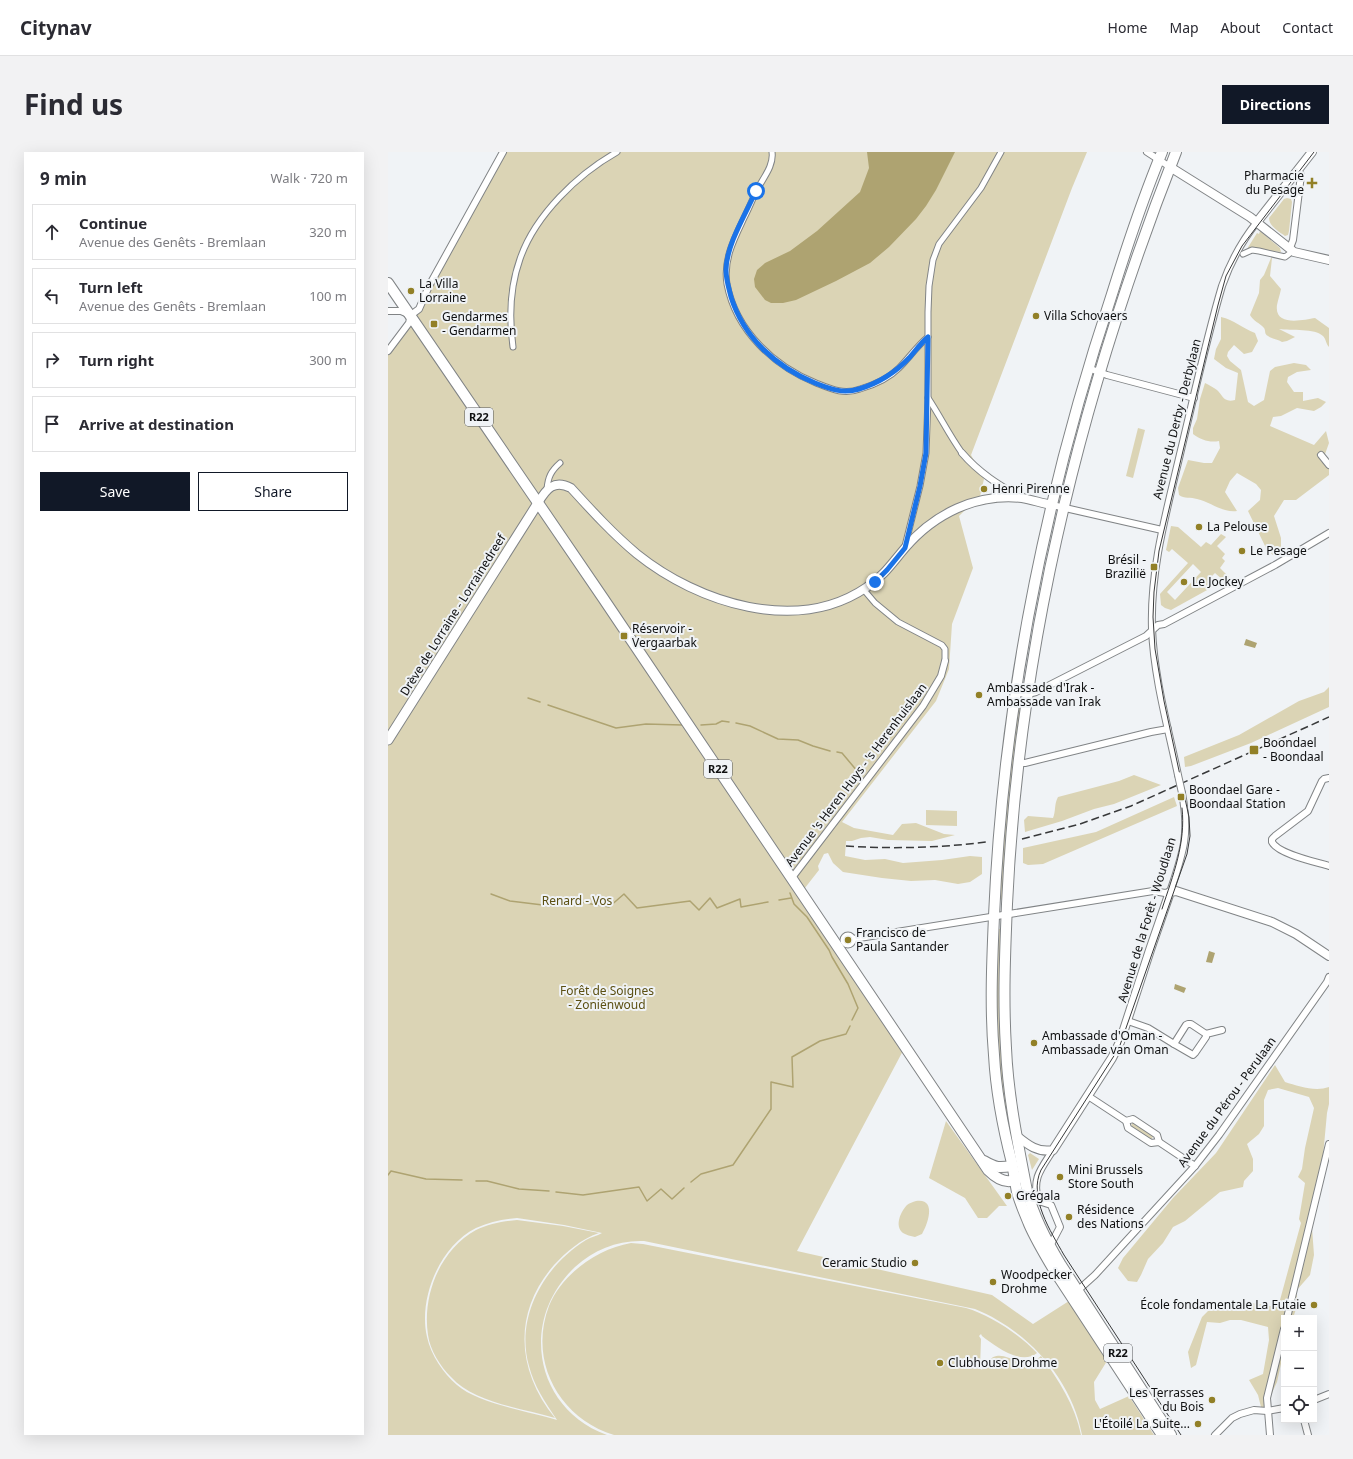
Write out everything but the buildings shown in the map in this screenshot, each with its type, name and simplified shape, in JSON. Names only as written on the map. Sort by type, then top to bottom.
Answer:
[{"type":"main road","points":[[1160,156],[1120,270],[1088,368],[1052,505],[1031,604],[1015,693],[1001,804],[992,970],[994,1055],[1002,1121],[1015,1180],[1019,1179],[1024,1173],[1009,1081],[1006,1048],[1005,982],[1012,828],[1018,763],[1028,694],[1044,605],[1064,508],[1081,441],[1100,372],[1131,273],[1176,152]]},
{"type":"main road","name":"R22","points":[[388,283],[988,1170],[994,1176],[1006,1182],[1015,1180],[1021,1202],[1039,1245],[1074,1293],[1171,1435]]},
{"type":"main road","name":"Drève de Lorraine - Lorrainedreef","points":[[388,740],[538,503]]},
{"type":"main road","name":"R22","points":[[982,1159],[994,1167],[1001,1168],[1012,1166]]},
{"type":"main road","points":[[1012,1166],[1024,1173]]},
{"type":"main road","name":"R22","points":[[1024,1173],[1033,1199],[1035,1214],[1074,1293],[1162,1435]]},
{"type":"street","points":[[388,351],[409,322],[411,316],[419,309],[429,286],[503,152]]},
{"type":"street","points":[[513,347],[511,303],[514,280],[520,259],[528,240],[542,220],[568,189],[601,162],[618,152]]},
{"type":"street","points":[[772,152],[771,164],[756,191],[732,242],[726,269],[727,284],[735,307],[741,320],[753,338],[768,354],[784,367],[802,378],[836,392],[858,390],[881,381],[898,369],[928,337]]},
{"type":"street","points":[[905,548],[920,486],[926,453],[929,286],[931,270],[936,252],[946,233],[981,188],[1001,152]]},
{"type":"street","points":[[1147,152],[1160,156],[1170,167],[1257,222],[1289,251],[1329,260]]},
{"type":"street","points":[[1257,222],[1312,152]]},
{"type":"street","points":[[1243,254],[1252,250],[1285,257],[1289,251],[1293,240],[1301,175],[1298,170]]},
{"type":"street","name":"Avenue du Derby - Derbylaan","points":[[1152,631],[1153,580],[1162,530],[1222,286],[1231,262],[1257,222]]},
{"type":"street","points":[[419,309],[423,314]]},
{"type":"street","points":[[388,311],[401,311],[411,316]]},
{"type":"street","points":[[1088,368],[1194,398]]},
{"type":"street","points":[[928,398],[940,416],[950,436],[962,453],[984,475],[997,484],[1023,498],[1162,530]]},
{"type":"street","points":[[1321,455],[1329,465]]},
{"type":"street","points":[[538,503],[547,489],[548,478],[551,472],[560,463]]},
{"type":"street","points":[[994,499],[997,484]]},
{"type":"street","points":[[547,489],[553,486],[566,485],[571,488],[621,540],[638,555],[692,588],[715,598],[746,607],[792,611],[816,608],[834,603],[864,590],[887,570],[922,530],[943,515],[976,501],[1023,498]]},
{"type":"street","points":[[1015,693],[1028,694],[1036,692],[1146,636],[1158,625],[1164,624],[1275,565],[1329,533]]},
{"type":"street","points":[[864,590],[875,603],[898,622],[942,645],[945,649],[945,661]]},
{"type":"street","name":"Avenue de la Forêt - Woudlaan","points":[[1033,1199],[1037,1176],[1115,1053],[1128,1020],[1182,856],[1186,836],[1186,821],[1182,793],[1156,672],[1152,631]]},
{"type":"street","name":"Avenue 's Heren Huys - 's Herenhuislaan","points":[[791,879],[923,706],[941,676],[945,661]]},
{"type":"street","points":[[1018,763],[1025,763],[1168,729]]},
{"type":"street","points":[[1329,778],[1324,779],[1321,783],[1308,811],[1275,836],[1272,839],[1272,842],[1277,848],[1288,853],[1329,866]]},
{"type":"street","points":[[853,939],[1153,891],[1165,894],[1176,891],[1272,922],[1296,934],[1329,956]]},
{"type":"street","name":"Avenue du Pérou - Perulaan","points":[[1074,1293],[1095,1275],[1195,1166],[1219,1135],[1328,980]]},
{"type":"street","points":[[1128,1020],[1148,1028],[1192,1055],[1206,1037],[1206,1034]]},
{"type":"street","points":[[1174,1044],[1188,1024],[1191,1024],[1206,1034],[1222,1030]]},
{"type":"street","points":[[1088,1096],[1126,1121],[1128,1128],[1151,1143],[1159,1142]]},
{"type":"street","points":[[1126,1121],[1133,1119],[1157,1135],[1159,1142],[1195,1166]]},
{"type":"street","points":[[1018,1136],[1024,1142],[1037,1150],[1053,1150]]},
{"type":"street","points":[[1288,1315],[1329,1144]]},
{"type":"street","points":[[1033,1199],[1051,1205],[1060,1227],[1050,1246]]},
{"type":"street","points":[[1270,1435],[1267,1398],[1281,1340]]},
{"type":"street","points":[[1317,1399],[1329,1394]]},
{"type":"street","points":[[1215,1435],[1232,1418],[1240,1414],[1254,1410],[1267,1411],[1281,1409]]},
{"type":"street","points":[[1305,1423],[1308,1435]]},
{"type":"green space","points":[[506,152],[1087,152],[971,455],[984,479],[978,505],[966,509],[959,516],[973,568],[952,624],[949,669],[936,701],[842,822],[854,828],[893,835],[902,824],[916,823],[944,834],[955,835],[932,841],[888,840],[870,837],[861,838],[846,841],[845,856],[865,860],[885,859],[903,863],[970,856],[982,857],[982,874],[970,882],[958,884],[935,880],[911,881],[882,878],[843,872],[833,863],[828,853],[824,854],[818,866],[819,870],[801,893],[905,1047],[797,1251],[992,1295],[1033,1324],[1069,1301],[1107,1361],[1094,1382],[1095,1400],[1100,1409],[1129,1396],[1154,1435],[1082,1435],[1077,1414],[1068,1395],[1057,1376],[1044,1359],[1029,1343],[1012,1330],[994,1318],[975,1309],[644,1241],[634,1241],[607,1247],[591,1255],[575,1267],[557,1288],[546,1312],[541,1336],[543,1361],[550,1384],[563,1405],[582,1422],[607,1435],[388,1435],[388,353],[420,308]],"holes":[[[512,1218],[564,1225],[602,1233],[586,1240],[557,1264],[536,1294],[530,1311],[526,1329],[526,1348],[529,1366],[537,1387],[557,1420],[490,1402],[477,1397],[457,1385],[442,1369],[431,1350],[425,1322],[429,1290],[435,1275],[442,1260],[463,1236],[481,1226]]]},
{"type":"green space","points":[[1284,199],[1291,199],[1292,202],[1289,231],[1288,235],[1285,236],[1272,226],[1269,218]]},
{"type":"green space","points":[[1260,231],[1280,248],[1281,252],[1247,249],[1257,233],[1259,234]]},
{"type":"green space","points":[[1271,258],[1270,276],[1281,289],[1277,305],[1277,312],[1280,317],[1297,321],[1315,318],[1329,328],[1329,347],[1323,336],[1319,333],[1309,331],[1279,329],[1295,337],[1282,342],[1271,338],[1267,335],[1264,328],[1251,317],[1250,315],[1259,293],[1260,280],[1264,275]]},
{"type":"green space","points":[[1221,317],[1255,333],[1258,341],[1252,352],[1244,354],[1234,345],[1228,352],[1227,356],[1230,361],[1241,370],[1248,402],[1254,406],[1264,400],[1270,371],[1275,367],[1294,363],[1306,365],[1311,370],[1297,372],[1288,377],[1287,382],[1294,392],[1303,392],[1303,401],[1318,398],[1326,402],[1314,411],[1297,408],[1281,416],[1273,417],[1270,426],[1314,445],[1326,431],[1329,443],[1324,457],[1329,465],[1329,475],[1296,500],[1284,500],[1274,516],[1281,538],[1281,550],[1273,555],[1266,548],[1248,511],[1260,500],[1261,490],[1256,484],[1237,473],[1230,481],[1225,492],[1237,511],[1221,509],[1202,500],[1179,495],[1178,488],[1188,460],[1212,463],[1220,448],[1219,441],[1212,442],[1199,438],[1193,434],[1193,428],[1197,419],[1200,399],[1205,383],[1217,390],[1224,398],[1231,401],[1235,400],[1238,373],[1226,368],[1214,359],[1216,349],[1221,339]]},
{"type":"green space","points":[[1138,428],[1145,430],[1133,478],[1126,476]]},
{"type":"green space","points":[[1171,526],[1178,527],[1201,547],[1206,542],[1211,545],[1221,534],[1226,537],[1217,546],[1225,554],[1222,558],[1225,561],[1220,568],[1230,578],[1224,581],[1215,573],[1211,577],[1218,584],[1171,610],[1165,608],[1161,605],[1160,594],[1188,563],[1172,549],[1169,552],[1166,550]],"holes":[[[1193,564],[1201,572],[1175,600],[1167,592]]]},
{"type":"green space","points":[[1329,687],[1329,707],[1251,743],[1185,767],[1184,757],[1239,735],[1299,701],[1324,692]]},
{"type":"green space","points":[[1018,700],[1023,701],[1005,900],[997,899],[999,859]]},
{"type":"green space","points":[[1134,775],[1161,785],[1114,804],[1094,809],[1062,821],[1025,832],[1024,820],[1028,816],[1053,818],[1058,797],[1119,781]]},
{"type":"green space","points":[[1174,797],[1177,806],[1043,864],[1028,865],[1023,863],[1023,848],[1096,832]]},
{"type":"green space","points":[[926,810],[957,811],[957,826],[926,825]]},
{"type":"green space","points":[[996,929],[1004,929],[1017,1148],[1011,1150],[997,1069]]},
{"type":"green space","points":[[1275,1065],[1285,1082],[1312,1089],[1329,1087],[1329,1104],[1322,1167],[1311,1214],[1314,1255],[1310,1275],[1296,1291],[1298,1303],[1294,1315],[1281,1315],[1281,1364],[1277,1382],[1265,1408],[1261,1407],[1258,1395],[1249,1380],[1263,1374],[1269,1340],[1268,1327],[1241,1320],[1230,1320],[1220,1323],[1207,1322],[1196,1365],[1191,1368],[1188,1352],[1202,1317],[1208,1311],[1228,1307],[1245,1310],[1250,1307],[1252,1303],[1276,1307],[1280,1300],[1301,1223],[1299,1219],[1305,1183],[1298,1177],[1302,1169],[1314,1108],[1309,1097],[1278,1088],[1268,1090],[1264,1100],[1264,1126],[1259,1134],[1247,1144],[1253,1159],[1253,1171],[1244,1181],[1243,1187],[1220,1192],[1185,1221],[1173,1227],[1163,1243],[1148,1259],[1137,1282],[1128,1281],[1118,1268],[1123,1258],[1173,1198],[1216,1153]]},
{"type":"green space","points":[[946,1121],[1007,1206],[999,1206],[987,1218],[978,1218],[965,1198],[929,1178]]},
{"type":"green space","points":[[1134,1122],[1154,1135],[1151,1140],[1131,1127],[1132,1123]]},
{"type":"green space","points":[[1030,1153],[1039,1159],[1032,1170],[1028,1155]]},
{"type":"green space","points":[[916,1201],[923,1201],[927,1203],[929,1213],[927,1224],[922,1234],[915,1237],[907,1235],[900,1230],[899,1219],[907,1205]]},
{"type":"green space","points":[[517,1220],[563,1226],[599,1233],[574,1246],[554,1265],[541,1283],[531,1302],[526,1321],[524,1341],[527,1361],[533,1380],[542,1400],[555,1418],[499,1404],[472,1393],[461,1386],[447,1373],[439,1363],[429,1341],[427,1320],[428,1305],[431,1289],[443,1261],[452,1249],[476,1230],[496,1223]]},
{"type":"green space","points":[[631,1243],[643,1244],[966,1308],[985,1315],[1013,1332],[1037,1353],[1031,1356],[1016,1356],[994,1345],[981,1334],[979,1336],[981,1339],[980,1368],[982,1370],[983,1366],[987,1362],[996,1356],[1006,1357],[1026,1363],[1033,1362],[1041,1356],[1066,1394],[1075,1414],[1081,1435],[614,1435],[595,1427],[578,1415],[564,1401],[553,1385],[546,1367],[543,1347],[544,1327],[549,1306],[555,1294],[572,1274],[594,1257],[618,1246]]},
{"type":"shaded area","points":[[867,152],[955,152],[936,190],[926,206],[916,219],[889,247],[870,263],[796,300],[783,303],[771,303],[765,300],[755,287],[754,279],[757,270],[765,263],[790,251],[817,231],[860,192],[869,168]]},
{"type":"shaded area","points":[[1246,639],[1257,643],[1255,648],[1244,645]]},
{"type":"shaded area","points":[[1209,951],[1215,953],[1212,963],[1206,962]]},
{"type":"shaded area","points":[[1175,984],[1186,988],[1184,993],[1174,989]]},
{"type":"waterway","points":[[528,698],[540,702]]},
{"type":"waterway","points":[[548,705],[616,728],[646,724],[682,725]]},
{"type":"waterway","points":[[701,725],[716,724],[722,721],[729,722]]},
{"type":"waterway","points":[[736,723],[750,726],[778,739],[798,740],[830,751]]},
{"type":"waterway","points":[[837,752],[842,753],[858,772]]},
{"type":"waterway","points":[[790,893],[794,904],[807,917],[829,950],[848,984],[858,1008],[852,1020]]},
{"type":"waterway","points":[[491,894],[510,901],[551,906],[580,902],[609,907],[624,894],[637,908],[690,901],[699,910],[710,898],[717,908],[740,899],[741,907],[768,902]]},
{"type":"waterway","points":[[779,900],[791,898]]},
{"type":"waterway","points":[[691,1182],[701,1174],[733,1165],[771,1109],[771,1082],[793,1087],[792,1057],[820,1041],[846,1034],[850,1026]]},
{"type":"waterway","points":[[388,1175],[391,1171],[426,1179],[462,1180]]},
{"type":"waterway","points":[[476,1181],[487,1181],[519,1189],[549,1191]]},
{"type":"waterway","points":[[556,1192],[583,1195],[639,1187],[647,1201],[661,1189],[672,1199],[684,1188]]},
{"type":"tram line","points":[[1181,1435],[1053,1236],[1039,1203],[1037,1191],[1038,1180],[1041,1170],[1119,1048],[1187,854],[1190,836],[1189,817],[1164,701],[1155,649],[1153,617],[1154,592],[1159,551],[1226,276],[1242,246],[1314,152]]},
{"type":"tram line","points":[[1162,909],[1178,859],[1182,834],[1182,808]]},
{"type":"railway","points":[[1022,839],[1080,824],[1131,806],[1329,717]]},
{"type":"railway","points":[[846,846],[916,847],[951,846],[986,842]]},
{"type":"place","name":"Pharmacie du Pesage","points":[[1312,183]]},
{"type":"place","name":"La Villa Lorraine","points":[[411,291]]},
{"type":"place","name":"Villa Schovaers","points":[[1036,316]]},
{"type":"place","name":"Gendarmes - Gendarmen","points":[[434,324]]},
{"type":"place","name":"Henri Pirenne","points":[[984,489]]},
{"type":"place","name":"La Pelouse","points":[[1199,527]]},
{"type":"place","name":"Le Pesage","points":[[1242,551]]},
{"type":"place","name":"Brésil - Brazilië","points":[[1154,567]]},
{"type":"place","name":"Le Jockey","points":[[1184,582]]},
{"type":"place","name":"Réservoir - Vergaarbak","points":[[624,636]]},
{"type":"place","name":"Ambassade d'Irak - Ambassade van Irak","points":[[979,695]]},
{"type":"place","name":"Boondael - Boondaal","points":[[1254,750]]},
{"type":"place","name":"Boondael Gare - Boondaal Station","points":[[1181,797]]},
{"type":"place","name":"Francisco de Paula Santander","points":[[848,940]]},
{"type":"place","name":"Ambassade d'Oman - Ambassade van Oman","points":[[1034,1043]]},
{"type":"place","name":"Mini Brussels Store South","points":[[1060,1177]]},
{"type":"place","name":"Grégala","points":[[1008,1196]]},
{"type":"place","name":"Résidence des Nations","points":[[1069,1217]]},
{"type":"place","name":"Ceramic Studio","points":[[915,1263]]},
{"type":"place","name":"Woodpecker Drohme","points":[[993,1282]]},
{"type":"place","name":"École fondamentale La Futaie","points":[[1314,1305]]},
{"type":"place","name":"Clubhouse Drohme","points":[[940,1363]]},
{"type":"place","name":"Les Terrasses du Bois","points":[[1212,1400]]},
{"type":"place","name":"L'Étoilé La Suite...","points":[[1198,1424]]},
{"type":"route","points":[[756,191],[732,242],[726,269],[727,284],[741,320],[753,338],[768,354],[784,367],[802,378],[836,392],[858,390],[881,381],[898,369],[928,337],[926,453],[920,486],[905,548],[875,582]]},
{"type":"park label","name":"Renard - Vos","points":[[577,901]]},
{"type":"park label","name":"Forêt de Soignes - Zoniënwoud","points":[[607,998]]}]
